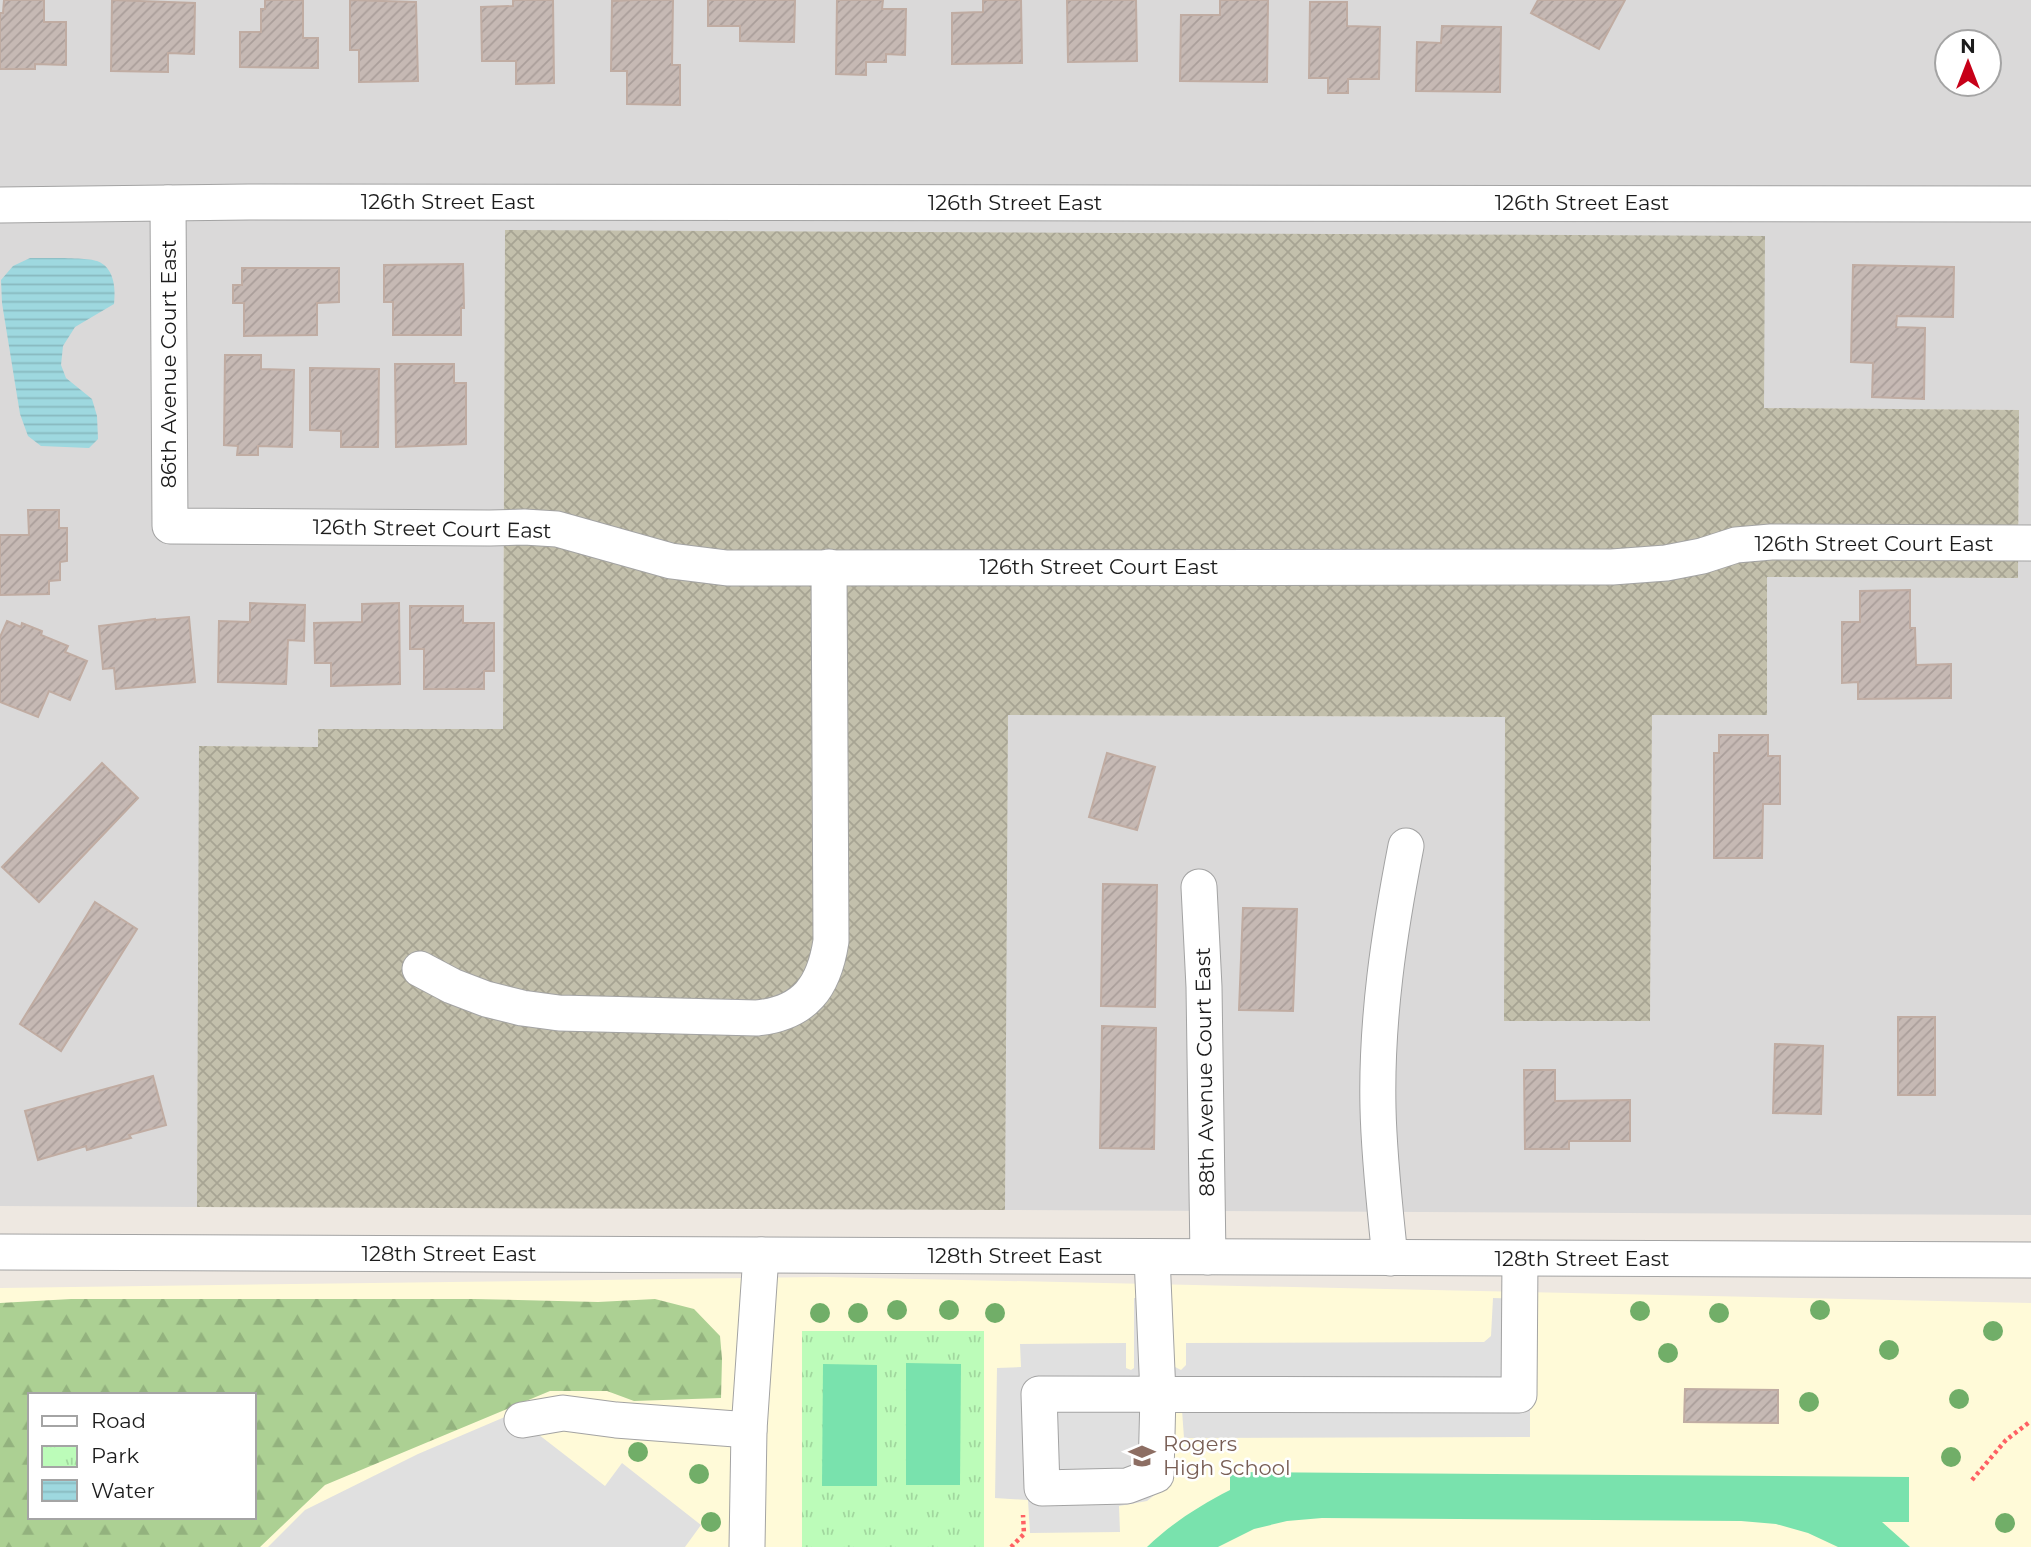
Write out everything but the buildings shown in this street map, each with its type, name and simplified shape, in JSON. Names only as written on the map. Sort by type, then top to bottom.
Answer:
[{"type":"street","name":"86th Avenue Court East","points":[[168,203],[170,526]]},
{"type":"street","name":"126th Street East","points":[[0,205],[2031,204]]},
{"type":"street","name":"126th Street Court East","points":[[170,526],[557,529],[638,553],[727,568],[1626,566],[1666,563],[1702,556],[1736,545],[1771,542],[2031,543]]},
{"type":"street","points":[[419,969],[486,999],[559,1013],[757,1018],[788,1011],[810,995],[824,973],[831,941],[829,567]]},
{"type":"street","points":[[1390,1258],[1378,1106],[1380,1031],[1387,956],[1406,846]]},
{"type":"street","name":"88th Avenue Court East","points":[[1199,887],[1205,987],[1208,1257]]},
{"type":"street","name":"128th Street East","points":[[0,1252],[2031,1260]]},
{"type":"street","points":[[747,1547],[749,1430],[761,1255]]},
{"type":"street","points":[[1152,1257],[1158,1394],[1519,1395],[1520,1259]]},
{"type":"street","points":[[522,1420],[564,1413],[616,1420],[749,1430]]},
{"type":"path","points":[[1972,1480],[2006,1440],[2031,1421]]},
{"type":"path","points":[[1011,1547],[1024,1534],[1023,1504]]},
{"type":"shaded area","points":[[0,0],[2031,0],[2031,1215],[1005,1210],[1007,715],[1505,717],[1504,1020],[1650,1021],[1652,715],[1766,715],[1767,577],[2018,578],[2019,410],[1764,408],[505,231],[503,729],[319,729],[318,747],[200,746],[197,1207],[0,1206]]},
{"type":"shaded area","points":[[505,230],[1765,236],[1764,408],[2019,410],[2018,578],[1767,577],[1767,715],[1652,715],[1650,1021],[1504,1021],[1505,717],[1008,715],[1005,1210],[197,1207],[199,746],[318,747],[318,729],[503,729]]},
{"type":"shaded area","name":"Rogers High School","points":[[825,1277],[2031,1303],[2031,1547],[0,1547],[0,1288]]},
{"type":"shaded area","points":[[1172,1297],[1173,1366],[1181,1370],[1186,1365],[1186,1343],[1484,1342],[1491,1336],[1493,1298],[1530,1299],[1530,1437],[1184,1438],[1182,1410],[1174,1412],[1157,1493],[1147,1501],[1119,1506],[1120,1532],[1030,1533],[1028,1500],[995,1498],[997,1368],[1021,1367],[1020,1344],[1126,1343],[1126,1368],[1131,1370],[1134,1368],[1134,1298]]},
{"type":"shaded area","points":[[512,1414],[605,1486],[622,1463],[701,1525],[685,1547],[268,1547],[305,1510],[418,1454]]},
{"type":"green space","points":[[71,1299],[474,1299],[598,1302],[655,1299],[694,1309],[720,1336],[721,1398],[634,1401],[607,1391],[550,1391],[325,1485],[260,1547],[0,1547],[0,1303]]},
{"type":"green space","points":[[802,1331],[984,1331],[984,1547],[802,1547]]},
{"type":"green space","points":[[906,1363],[961,1364],[960,1485],[906,1485]]},
{"type":"green space","points":[[823,1364],[877,1365],[877,1486],[822,1486]]},
{"type":"green space","points":[[1230,1472],[1909,1477],[1909,1522],[1882,1522],[1910,1547],[1838,1547],[1808,1533],[1776,1524],[1741,1521],[1322,1518],[1287,1521],[1254,1529],[1218,1547],[1147,1547],[1186,1516],[1230,1490]]},
{"type":"water","points":[[30,258],[97,261],[107,268],[113,279],[114,304],[75,327],[63,346],[61,365],[66,378],[92,399],[97,416],[98,439],[89,448],[41,446],[28,436],[20,414],[2,303],[1,280],[13,266]]},
{"type":"place","name":"Rogers High School","points":[[1142,1456]]}]
